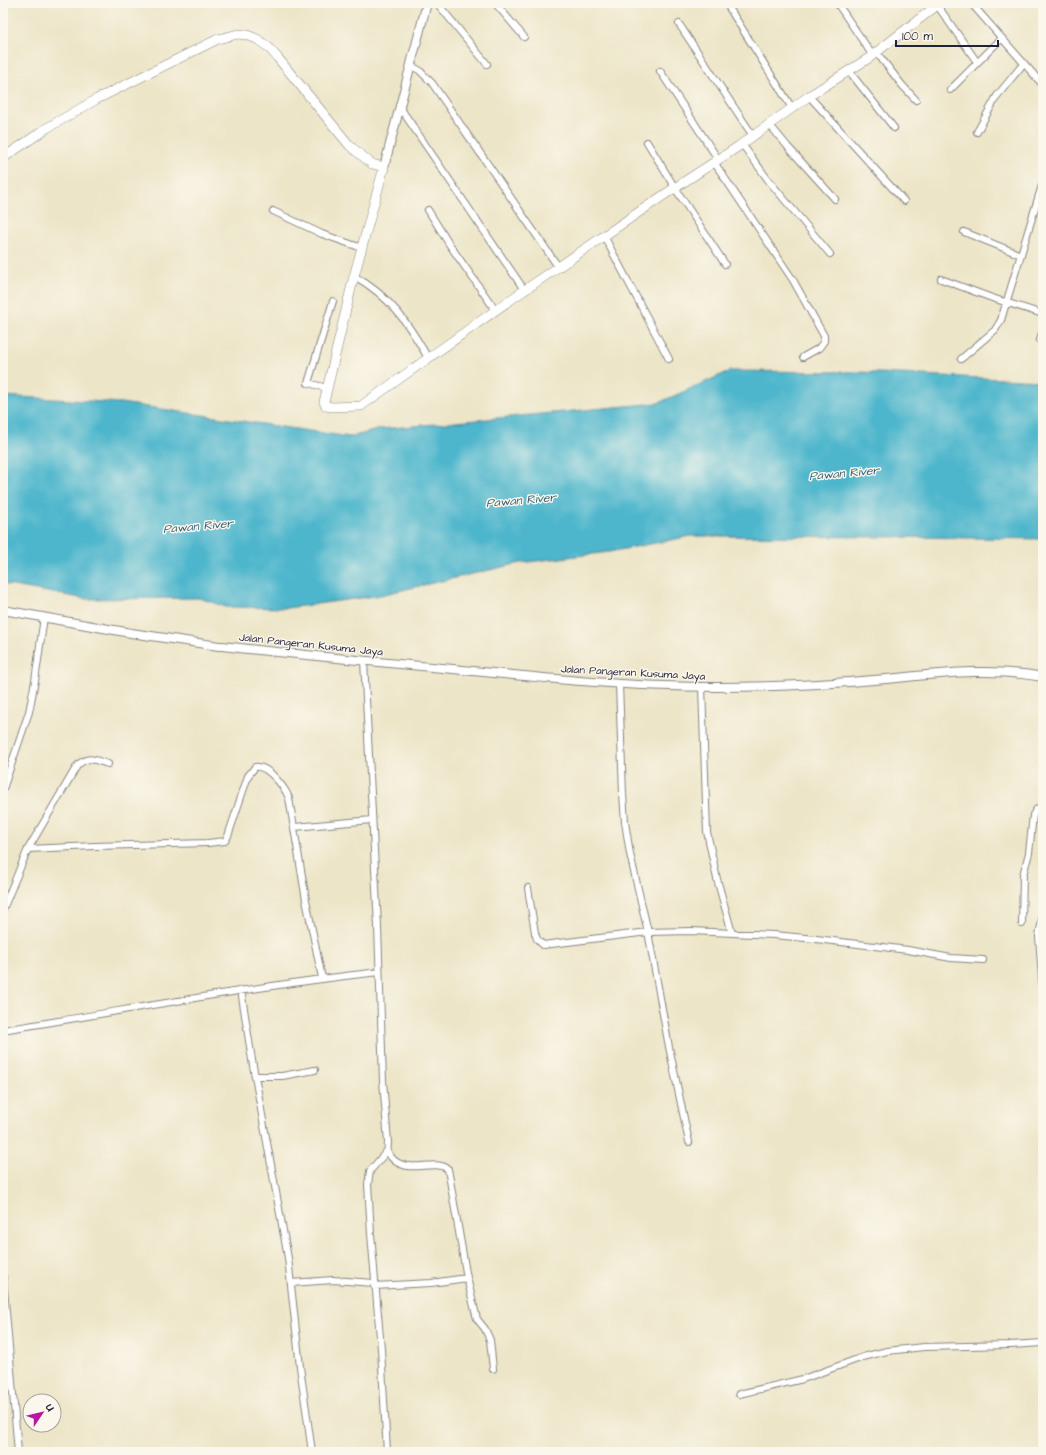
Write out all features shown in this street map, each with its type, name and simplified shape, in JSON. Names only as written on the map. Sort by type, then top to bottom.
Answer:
[{"type":"main road","points":[[3,158],[64,118],[103,96],[218,39],[238,34],[257,39],[268,47],[350,146],[372,164],[384,168],[356,247],[354,276],[324,402],[327,407],[361,406],[376,397],[496,310],[604,236],[742,144],[809,96],[875,54],[938,4]]},
{"type":"street","points":[[384,168],[399,106],[428,3]]},
{"type":"street","points":[[437,3],[487,64]]},
{"type":"street","points":[[495,3],[524,37]]},
{"type":"street","points":[[726,3],[792,108]]},
{"type":"street","points":[[838,3],[875,54],[916,100]]},
{"type":"street","points":[[971,3],[1043,85]]},
{"type":"street","points":[[938,4],[977,62]]},
{"type":"street","points":[[679,24],[753,136]]},
{"type":"street","points":[[950,90],[1002,38]]},
{"type":"street","points":[[977,132],[997,96],[1024,64]]},
{"type":"street","points":[[411,66],[418,70],[432,83],[559,268]]},
{"type":"street","points":[[660,71],[793,280],[824,336],[822,345],[803,357]]},
{"type":"street","points":[[849,71],[894,128]]},
{"type":"street","points":[[809,96],[904,201]]},
{"type":"street","points":[[399,106],[525,291]]},
{"type":"street","points":[[770,124],[788,147],[836,199]]},
{"type":"street","points":[[648,142],[675,188],[725,264]]},
{"type":"street","points":[[742,144],[769,181],[830,254]]},
{"type":"street","points":[[961,359],[995,330],[1001,320],[1043,182]]},
{"type":"street","points":[[428,210],[449,244],[496,310]]},
{"type":"street","points":[[272,211],[322,234],[356,247]]},
{"type":"street","points":[[964,232],[1021,255]]},
{"type":"street","points":[[604,236],[669,359]]},
{"type":"street","points":[[354,276],[380,295],[400,313],[408,323],[428,358]]},
{"type":"street","points":[[941,279],[1043,314]]},
{"type":"street","points":[[327,388],[309,384],[333,301]]},
{"type":"street","points":[[1040,340],[1043,330]]},
{"type":"street","name":"Jalan Pangeran Kusuma Jaya","points":[[3,610],[131,633],[221,646],[423,667],[619,684],[702,687],[816,684],[972,672],[998,672],[1043,677]]},
{"type":"street","points":[[3,789],[29,712],[44,618]]},
{"type":"street","points":[[364,661],[382,1054],[388,1142],[387,1151],[383,1158],[373,1167],[369,1177],[374,1285],[381,1349],[387,1452]]},
{"type":"street","points":[[619,684],[625,822],[630,854],[648,932],[669,1047],[689,1142]]},
{"type":"street","points":[[702,687],[707,832],[717,879],[732,933]]},
{"type":"street","points":[[3,909],[28,850],[77,766],[82,761],[90,759],[108,764]]},
{"type":"street","points":[[28,850],[224,841],[228,836],[248,776],[257,766],[268,772],[287,791],[295,827],[306,900],[322,978]]},
{"type":"street","points":[[1022,924],[1023,875],[1029,853],[1033,815],[1036,810],[1043,806]]},
{"type":"street","points":[[295,827],[372,820]]},
{"type":"street","points":[[528,888],[535,933],[537,939],[543,945],[648,932],[691,931],[774,935],[908,950],[951,958],[983,960]]},
{"type":"street","points":[[1043,914],[1039,936],[1043,994]]},
{"type":"street","points":[[3,1030],[241,990],[322,978],[379,972]]},
{"type":"street","points":[[241,990],[254,1076],[288,1258],[300,1367],[312,1452]]},
{"type":"street","points":[[254,1076],[282,1076],[316,1070]]},
{"type":"street","points":[[387,1151],[393,1159],[400,1164],[410,1166],[440,1166],[448,1170],[467,1278],[477,1319],[485,1329],[490,1340],[493,1369]]},
{"type":"street","points":[[3,1277],[18,1452]]},
{"type":"street","points":[[291,1283],[333,1280],[374,1285],[431,1283],[467,1278]]},
{"type":"street","points":[[739,1394],[803,1379],[863,1357],[887,1351],[924,1346],[992,1346],[1043,1343]]},
{"type":"water","name":"Pawan River","points":[[730,371],[860,372],[1043,381],[1043,539],[691,536],[609,552],[520,563],[376,596],[287,608],[226,607],[199,598],[86,599],[3,584],[3,396],[121,403],[350,437],[381,429],[658,403]]}]
